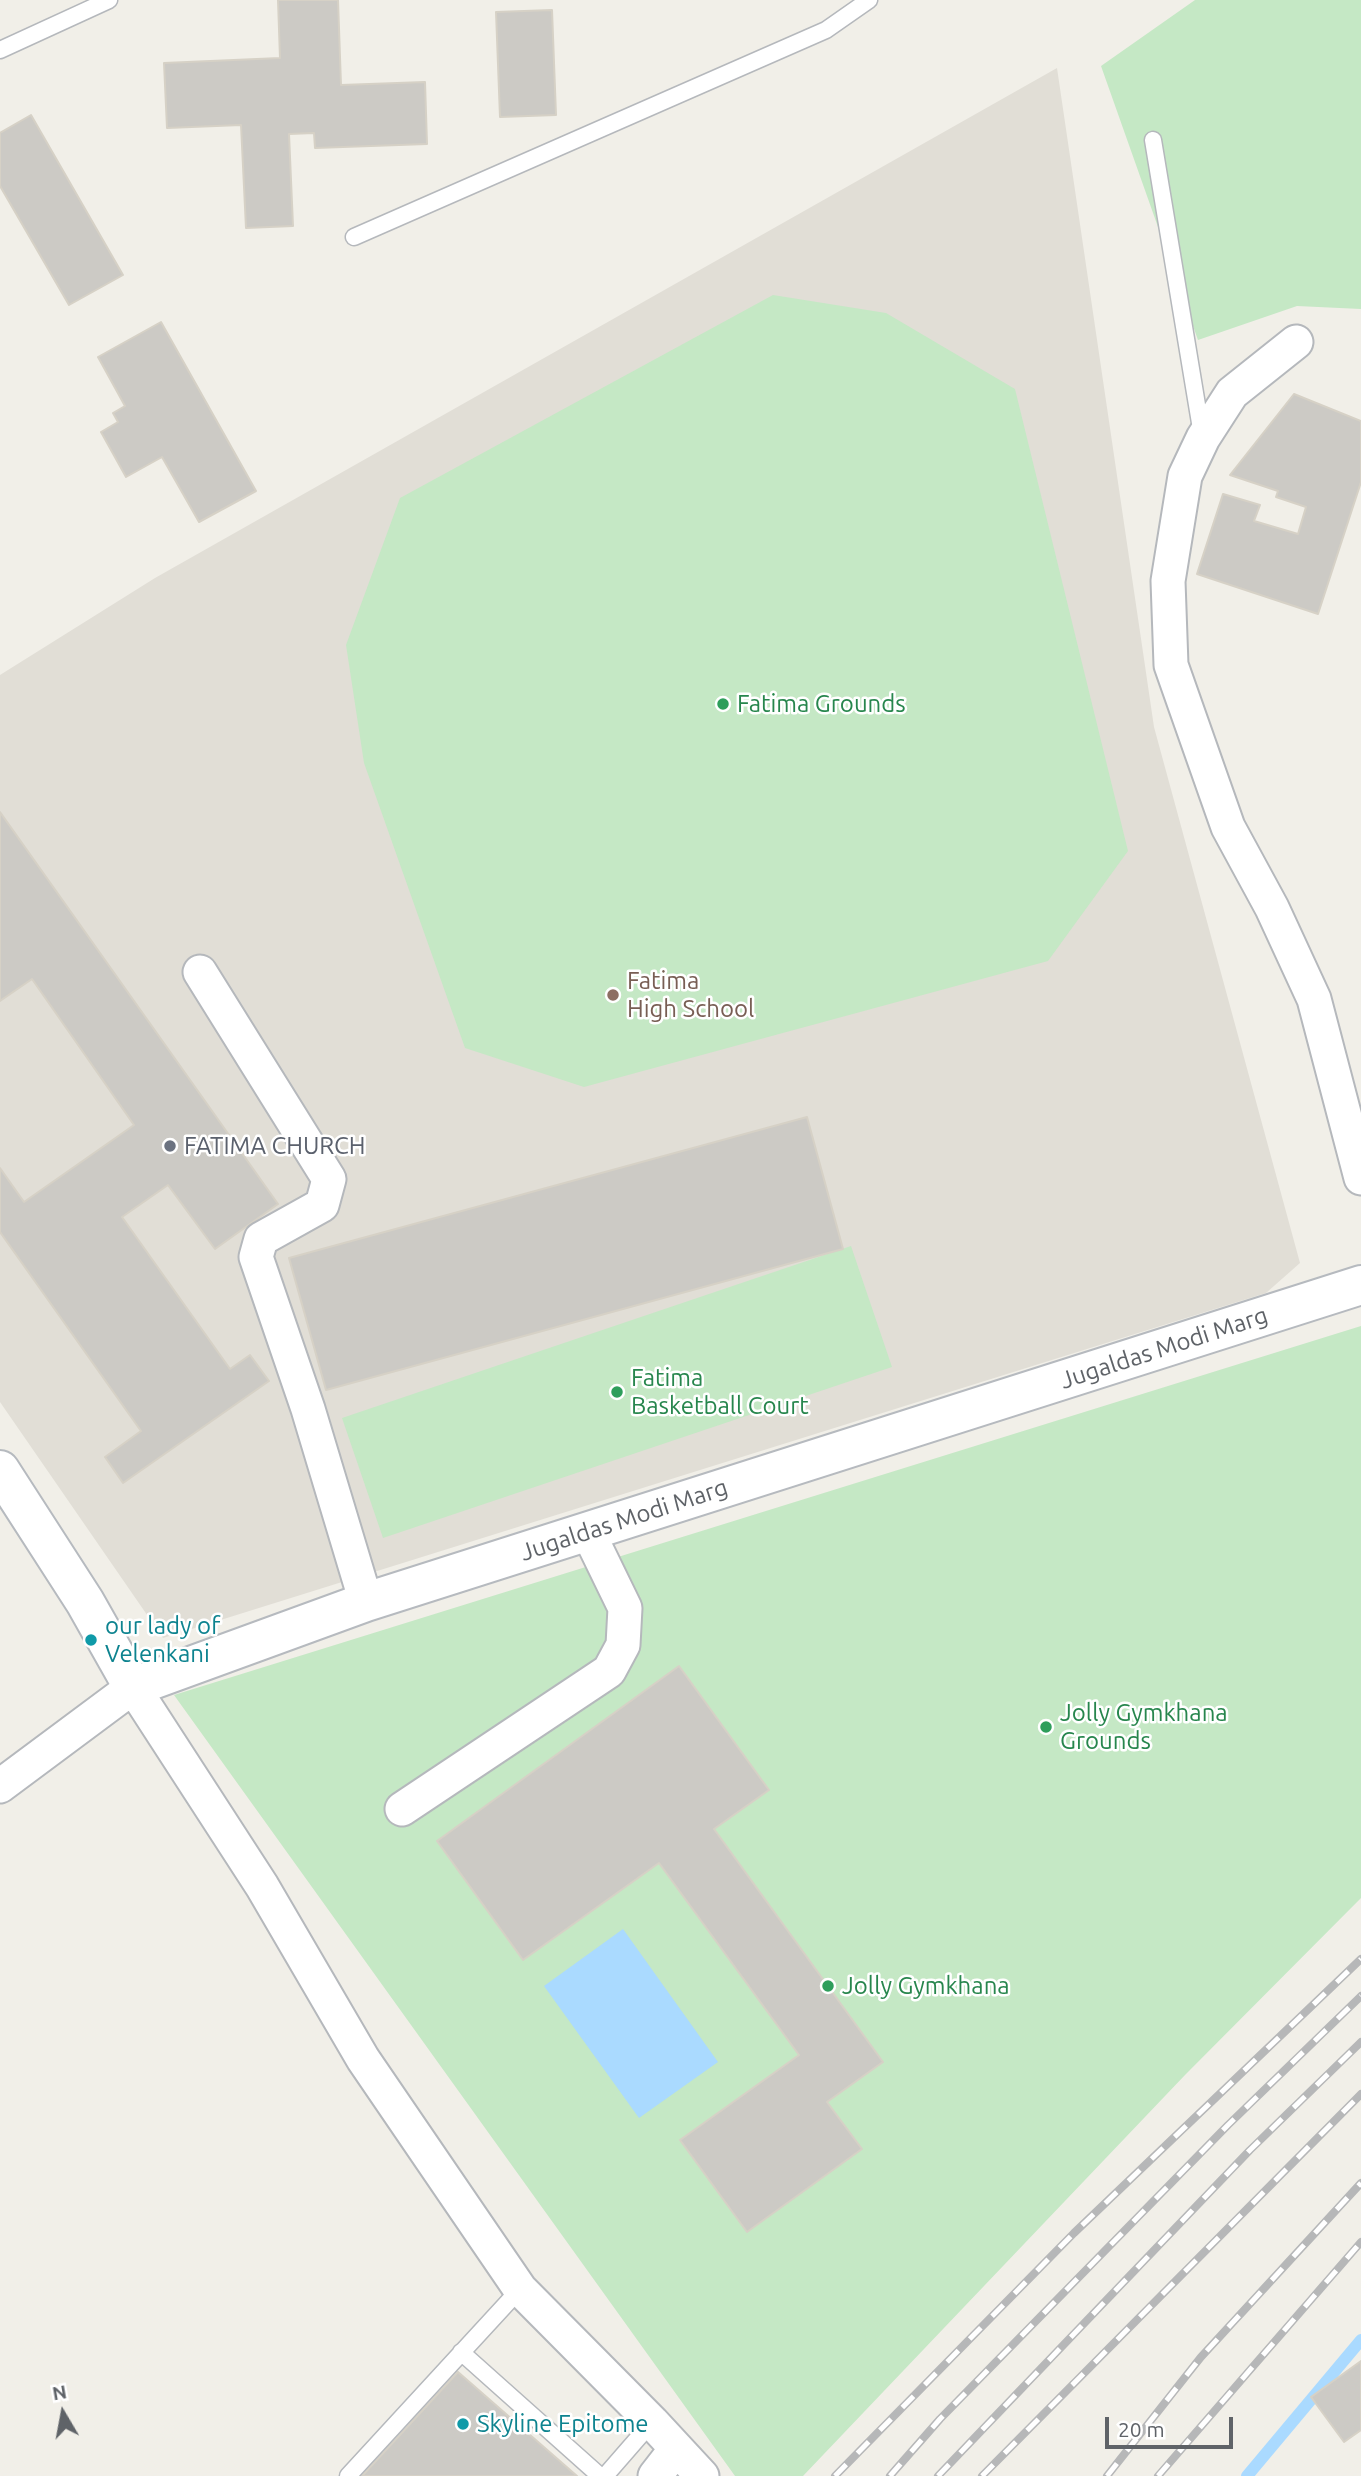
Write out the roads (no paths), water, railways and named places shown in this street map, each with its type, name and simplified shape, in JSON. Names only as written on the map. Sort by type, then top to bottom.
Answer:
[{"type":"street","points":[[1296,342],[1232,393],[1203,438],[1185,476],[1168,581],[1171,665],[1228,827],[1272,908],[1314,999],[1361,1178]]},
{"type":"street","points":[[200,972],[329,1179],[322,1205],[261,1239],[256,1257],[308,1409],[366,1602]]},
{"type":"street","name":"Jugaldas Modi Marg","points":[[133,1687],[366,1602],[1361,1285]]},
{"type":"street","points":[[0,1470],[85,1602],[133,1687],[262,1886],[363,2059],[520,2290],[702,2476]]},
{"type":"street","points":[[402,1809],[608,1671],[623,1645],[625,1608],[588,1532]]},
{"type":"street","points":[[0,1786],[133,1687]]},
{"type":"street","points":[[655,2476],[676,2449]]},
{"type":"lane","points":[[0,50],[109,0]]},
{"type":"lane","points":[[354,237],[825,30],[869,0]]},
{"type":"lane","points":[[1153,140],[1203,438]]},
{"type":"lane","points":[[348,2476],[520,2290]]},
{"type":"lane","points":[[461,2352],[603,2476],[652,2422]]},
{"type":"water","points":[[623,1929],[718,2062],[639,2118],[544,1986]]},
{"type":"waterway","points":[[1247,2476],[1361,2340]]},
{"type":"railway","points":[[835,2476],[1074,2233],[1361,1959]]},
{"type":"railway","points":[[890,2476],[940,2419],[1228,2125],[1361,1996]]},
{"type":"railway","points":[[938,2476],[1250,2150],[1361,2042]]},
{"type":"railway","points":[[982,2476],[1361,2094]]},
{"type":"railway","points":[[1107,2476],[1201,2357],[1361,2183]]},
{"type":"railway","points":[[1158,2476],[1361,2242]]},
{"type":"place","name":"Fatima Grounds","points":[[723,704]]},
{"type":"place","name":"Fatima High School","points":[[613,995]]},
{"type":"place","name":"FATIMA CHURCH","points":[[170,1146]]},
{"type":"place","name":"Fatima Basketball Court","points":[[617,1392]]},
{"type":"place","name":"our lady of Velenkani","points":[[91,1640]]},
{"type":"place","name":"Jolly Gymkhana Grounds","points":[[1046,1727]]},
{"type":"place","name":"Jolly Gymkhana","points":[[828,1986]]},
{"type":"place","name":"Skyline Epitome","points":[[463,2424]]}]
